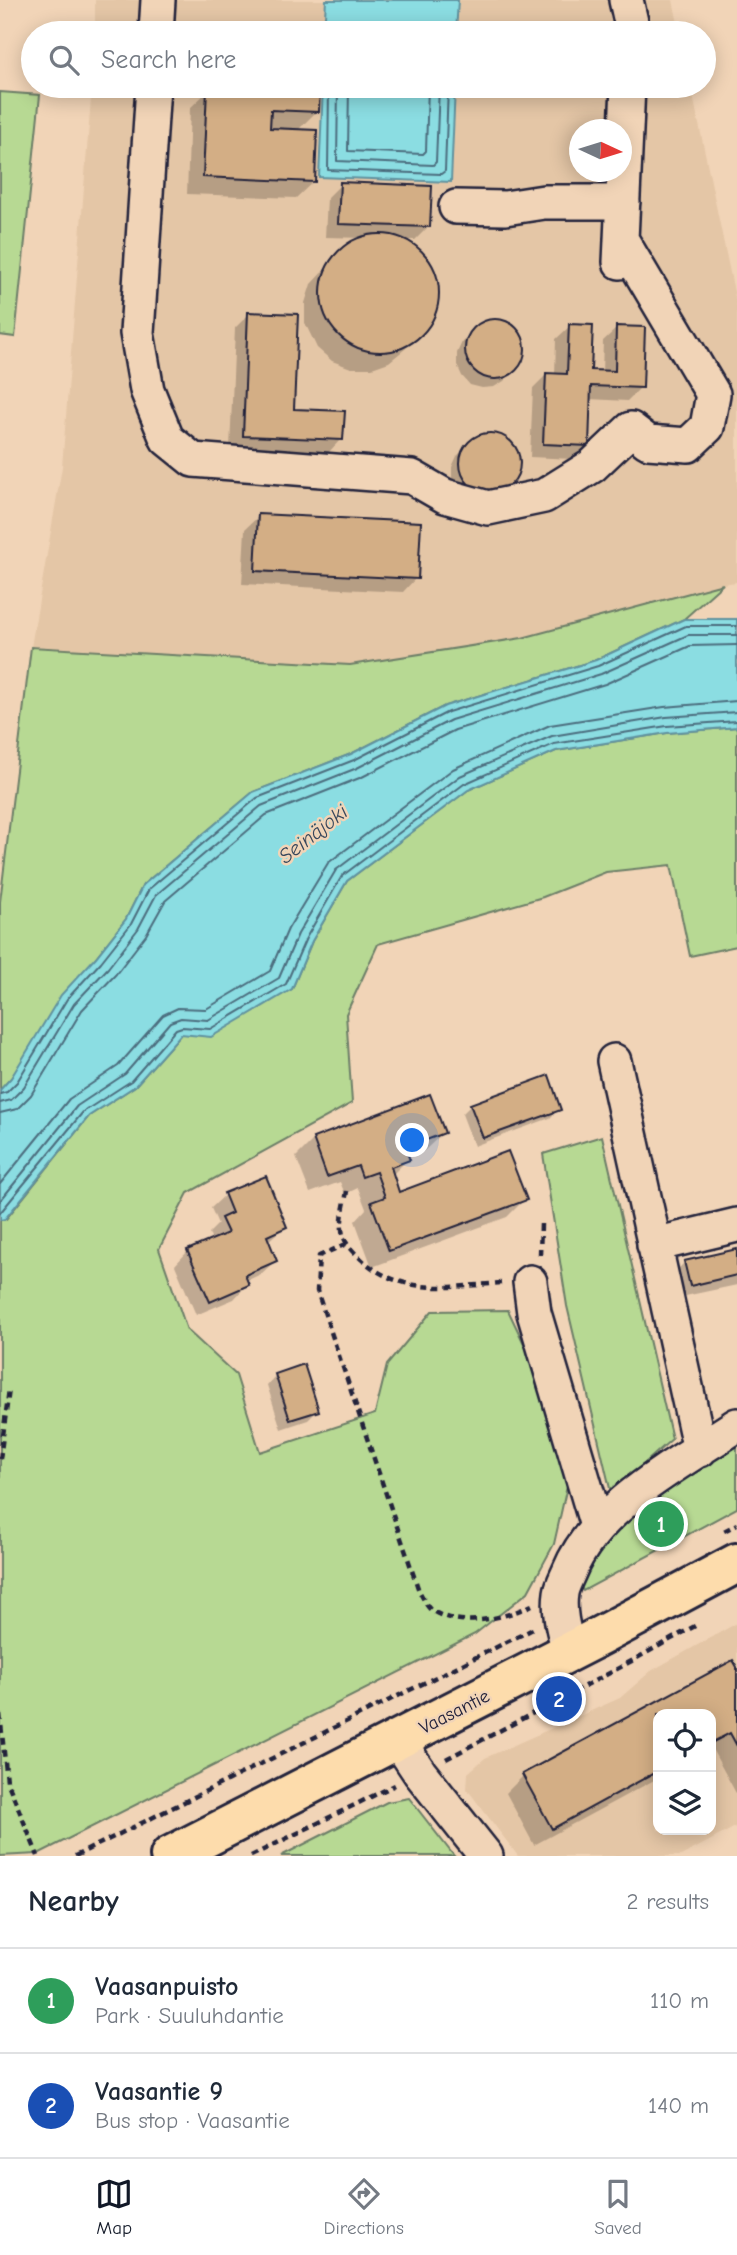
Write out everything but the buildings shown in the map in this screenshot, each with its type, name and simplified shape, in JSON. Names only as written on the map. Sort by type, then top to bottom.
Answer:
[{"type":"main road","name":"Vaasantie","points":[[170,1856],[398,1740],[564,1619],[725,1550]]},
{"type":"street","points":[[157,21],[158,0]]},
{"type":"street","points":[[626,0],[629,21]]},
{"type":"street","points":[[152,98],[137,333],[147,390],[167,439],[193,460],[412,477],[445,496],[488,508],[544,496],[592,466],[631,429],[648,442],[688,445],[708,427],[713,394],[621,239]]},
{"type":"street","points":[[620,273],[627,98]]},
{"type":"street","points":[[456,207],[505,208],[544,202],[623,202]]},
{"type":"street","points":[[614,1060],[700,1450]]},
{"type":"street","points":[[654,1245],[737,1225]]},
{"type":"street","points":[[530,1282],[534,1313],[597,1526]]},
{"type":"street","points":[[564,1619],[574,1559],[597,1526],[624,1500],[737,1425]]},
{"type":"street","points":[[398,1740],[420,1773],[486,1856]]},
{"type":"path","points":[[347,1191],[342,1227],[346,1244],[368,1266],[389,1278],[412,1286],[449,1287],[530,1282],[538,1267],[541,1224]]},
{"type":"path","points":[[346,1244],[319,1256],[317,1291],[419,1591],[429,1609],[453,1618],[479,1621],[525,1608],[564,1619]]},
{"type":"path","points":[[0,1459],[9,1389]]},
{"type":"path","points":[[725,1550],[737,1524]]},
{"type":"path","points":[[75,1856],[564,1619]]},
{"type":"path","points":[[251,1856],[420,1773],[701,1622]]},
{"type":"path","points":[[0,1714],[7,1782],[38,1856]]},
{"type":"shaded area","points":[[95,0],[673,0],[677,21],[95,21]]},
{"type":"shaded area","points":[[91,98],[694,98],[737,306],[737,582],[522,638],[350,665],[31,647],[62,467]]},
{"type":"shaded area","points":[[737,1623],[737,1826],[681,1856],[518,1856],[467,1789],[468,1773],[485,1758],[620,1698],[651,1671]]},
{"type":"green space","points":[[0,92],[21,94],[21,98],[40,98],[15,337],[0,335]]},
{"type":"green space","points":[[723,584],[684,619],[596,660],[445,706],[351,754],[253,792],[143,885],[126,919],[0,1090],[0,902],[31,647],[350,665],[522,638]]},
{"type":"green space","points":[[737,727],[737,946],[690,956],[671,865],[606,872],[543,897],[378,944],[346,1014],[352,1103],[188,1193],[159,1249],[187,1330],[236,1375],[260,1452],[375,1414],[387,1365],[432,1311],[508,1310],[537,1371],[567,1486],[554,1544],[528,1592],[475,1634],[38,1854],[0,1856],[0,1220],[6,1219],[89,1116],[135,1086],[181,1034],[292,989],[312,941],[347,881],[468,790],[556,751],[667,733]]},
{"type":"green space","points":[[602,1136],[672,1439],[611,1493],[567,1306],[543,1154]]},
{"type":"green space","points":[[737,1439],[737,1508],[583,1591],[578,1582],[603,1535]]},
{"type":"green space","points":[[409,1798],[454,1856],[281,1856],[387,1802]]},
{"type":"water","points":[[326,0],[458,0],[457,21],[325,21]]},
{"type":"water","points":[[322,98],[454,98],[451,182],[319,177]]},
{"type":"water","name":"Seinäjoki","points":[[684,619],[737,619],[737,727],[667,733],[556,751],[468,790],[347,881],[312,941],[292,989],[211,1037],[181,1034],[135,1086],[89,1116],[5,1219],[0,1220],[0,1090],[11,1078],[61,995],[126,919],[143,885],[253,792],[351,754],[445,706],[596,660]]},
{"type":"place","name":"Vaasanpuisto","points":[[661,1524]]},
{"type":"place","name":"Vaasantie 9","points":[[559,1699]]}]
